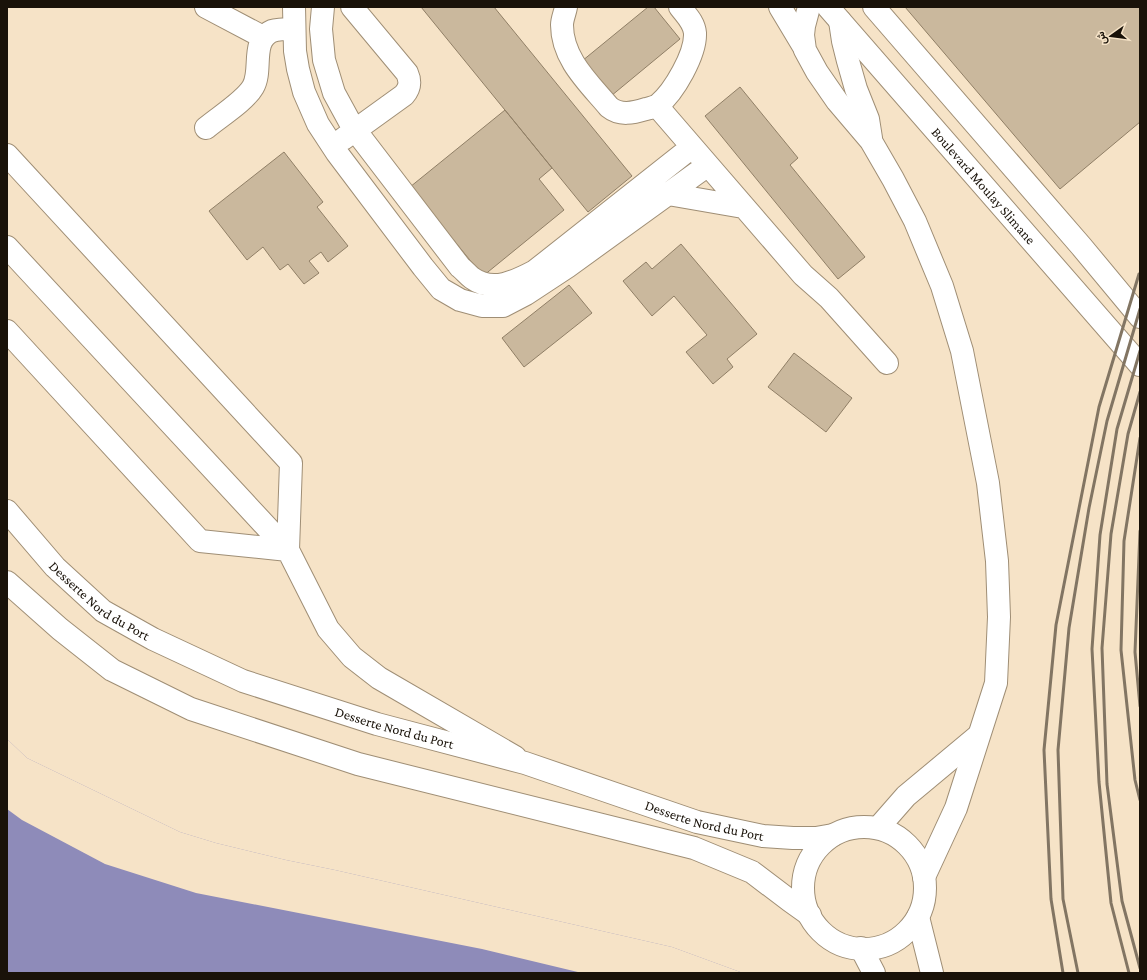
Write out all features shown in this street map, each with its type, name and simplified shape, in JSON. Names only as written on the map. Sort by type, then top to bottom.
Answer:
[{"type":"main road","points":[[206,7],[263,37]]},
{"type":"main road","points":[[294,7],[295,51],[304,92],[318,124],[333,147],[423,267],[441,289],[460,300],[482,306],[503,306],[692,147]]},
{"type":"main road","points":[[322,7],[321,29],[324,60],[334,93],[356,130],[460,267],[472,278],[483,283],[498,285],[514,282],[540,276],[567,267],[708,165]]},
{"type":"main road","points":[[333,147],[404,95],[408,91],[410,85],[406,73],[352,7]]},
{"type":"main road","points":[[566,7],[562,24],[566,49],[572,60],[609,107],[616,112],[624,114],[638,112],[657,106],[681,74],[691,54],[694,45],[695,32],[692,22],[680,7]]},
{"type":"main road","points":[[780,7],[817,72],[837,101],[871,141],[915,221],[942,286],[962,351],[988,483],[997,561],[999,617],[996,682],[956,808],[924,877]]},
{"type":"main road","points":[[805,50],[803,36],[809,7]]},
{"type":"main road","points":[[874,7],[1081,246],[1140,317]]},
{"type":"main road","points":[[837,12],[856,89],[868,119],[871,141]]},
{"type":"main road","name":"Boulevard Moulay Slimane","points":[[837,12],[1140,365]]},
{"type":"main road","points":[[206,128],[244,98],[253,87],[257,73],[258,47],[263,37],[273,31],[294,28]]},
{"type":"main road","points":[[657,106],[802,275],[829,298],[887,363]]},
{"type":"main road","points":[[7,155],[291,463],[288,550]]},
{"type":"main road","points":[[668,194],[743,206]]},
{"type":"main road","points":[[7,247],[288,550],[328,629],[352,657],[378,678],[525,763]]},
{"type":"main road","points":[[7,331],[200,541],[288,550]]},
{"type":"main road","name":"Desserte Nord du Port","points":[[7,510],[55,567],[103,611],[154,639],[243,681],[377,724],[525,763],[697,822],[763,836],[816,838],[833,835]]},
{"type":"main road","points":[[7,582],[60,629],[112,670],[191,708],[358,764],[694,848],[752,872],[810,915]]},
{"type":"main road","points":[[878,828],[906,796],[978,736]]},
{"type":"main road","points":[[863,827],[878,828],[892,833],[903,841],[913,851],[920,863],[924,877],[925,890],[923,904],[918,917],[910,928],[900,937],[888,944],[875,948],[861,948],[836,942],[817,926],[810,915],[805,900],[804,885],[806,870],[812,856],[821,844],[833,835],[848,829],[863,827]]},
{"type":"main road","points":[[918,917],[932,973]]},
{"type":"main road","points":[[861,948],[874,973]]},
{"type":"shaded area","points":[[7,739],[27,758],[180,832],[216,843],[286,860],[672,947],[743,973],[7,973]]},
{"type":"pier","points":[[7,739],[27,758],[180,832],[216,843],[286,860],[672,947],[743,973],[582,973],[482,949],[196,893],[105,864],[22,820],[7,809]]},
{"type":"building","points":[[421,7],[494,7],[632,176],[588,212]]},
{"type":"building","points":[[648,7],[654,7],[680,39],[611,96],[582,61]]},
{"type":"building","points":[[905,7],[1140,7],[1140,122],[1060,189]]},
{"type":"building","points":[[740,87],[798,158],[790,165],[865,257],[838,279],[705,116]]},
{"type":"building","points":[[505,110],[552,168],[539,179],[564,210],[483,276],[410,187]]},
{"type":"building","points":[[284,152],[323,202],[317,207],[348,246],[328,262],[321,252],[309,261],[319,273],[304,284],[288,264],[280,270],[263,247],[247,260],[209,211]]},
{"type":"building","points":[[681,244],[757,334],[727,359],[733,367],[713,384],[686,352],[707,335],[674,296],[652,316],[623,281],[646,262],[652,269]]},
{"type":"building","points":[[569,285],[592,313],[524,367],[502,338]]},
{"type":"building","points":[[794,353],[852,398],[826,432],[768,387]]},
{"type":"railway","points":[[1063,973],[1051,899],[1044,750],[1056,625],[1099,407],[1139,274]]},
{"type":"railway","points":[[1078,973],[1063,899],[1058,750],[1069,628],[1089,508],[1107,421],[1140,309]]},
{"type":"railway","points":[[1129,973],[1111,903],[1099,782],[1092,649],[1100,535],[1117,429],[1140,351]]},
{"type":"railway","points":[[1140,392],[1128,434],[1111,534],[1102,648],[1107,784],[1122,901],[1140,968]]},
{"type":"railway","points":[[1140,438],[1124,541],[1121,650],[1135,780],[1140,800]]},
{"type":"railway","points":[[1140,531],[1135,652],[1140,706]]}]
